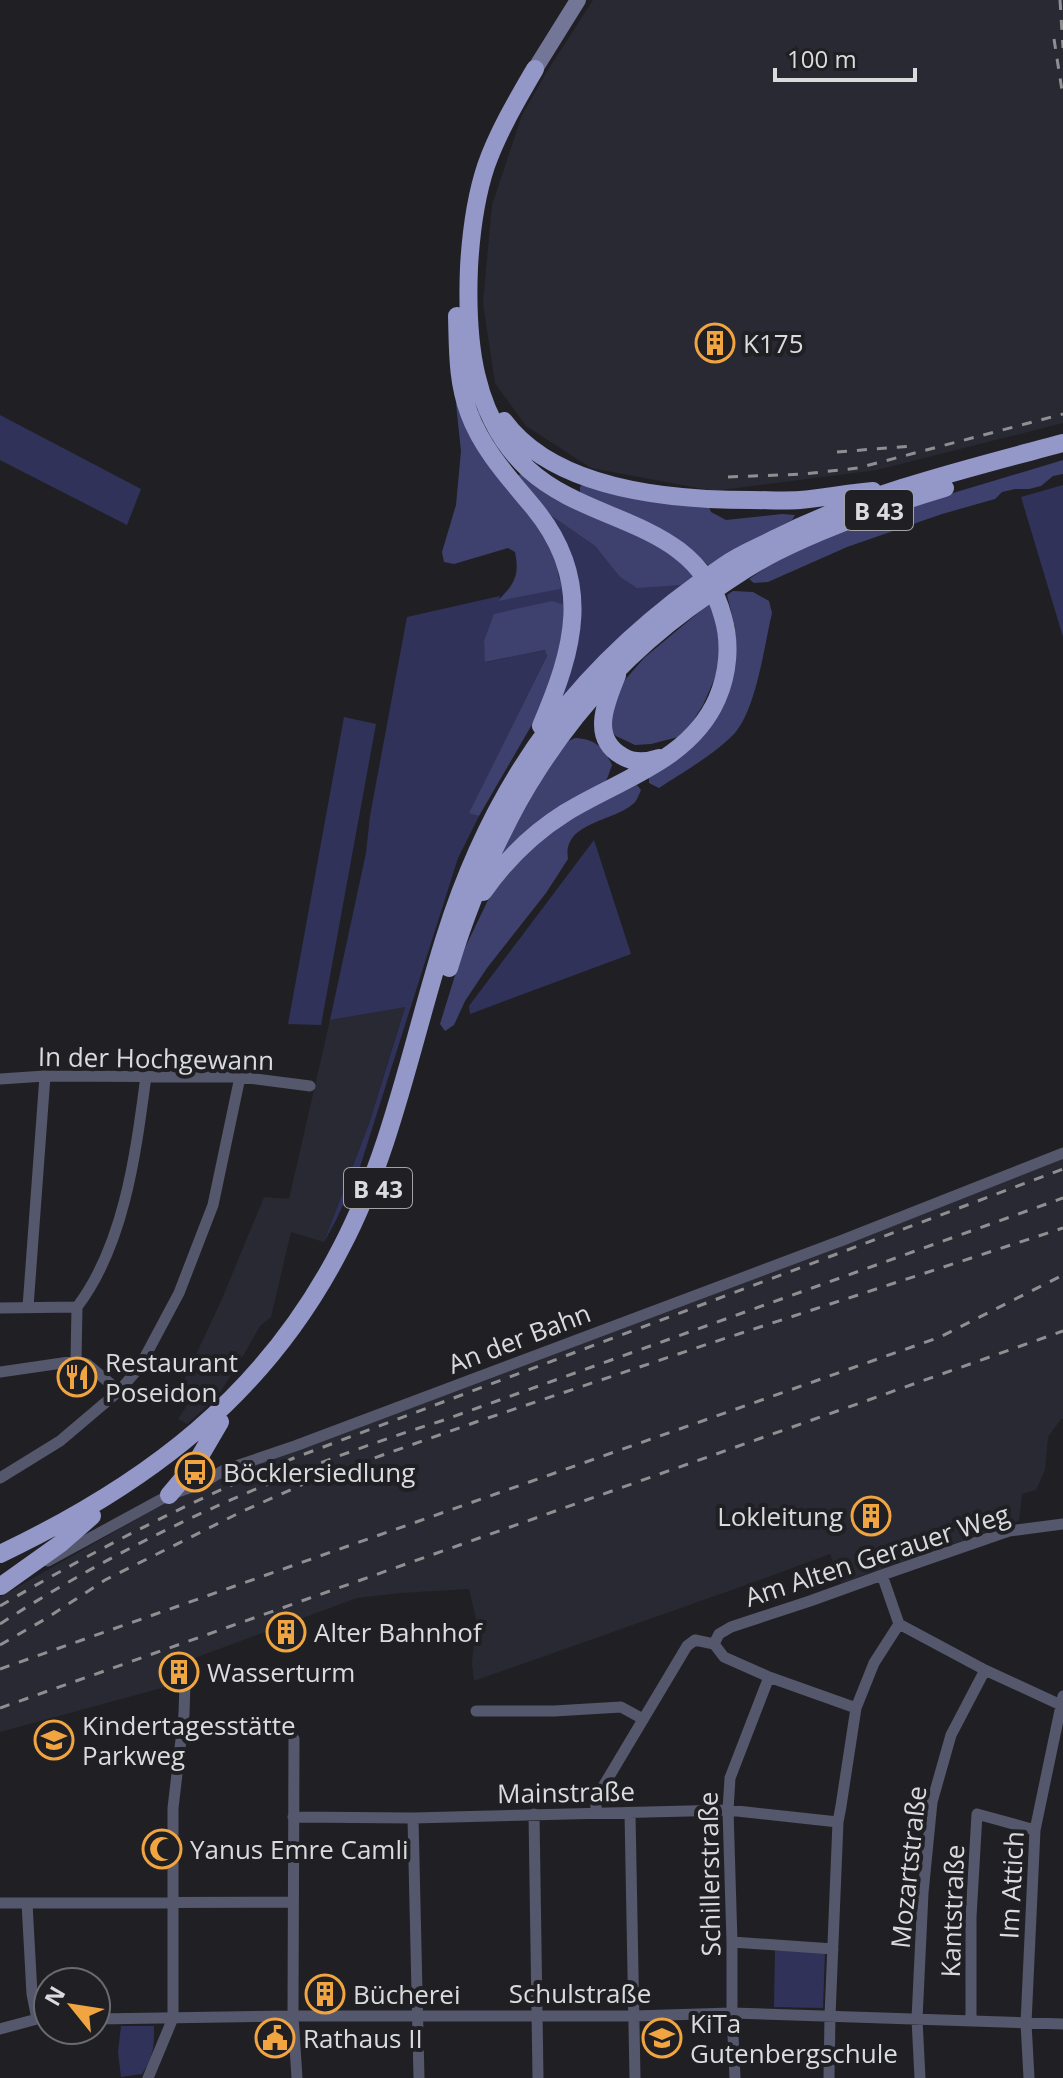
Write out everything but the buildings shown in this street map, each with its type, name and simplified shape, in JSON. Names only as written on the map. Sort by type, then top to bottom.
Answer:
[{"type":"highway","points":[[527,758],[567,657],[572,627],[572,597],[553,536],[481,439],[469,412],[461,386],[457,307],[462,265],[477,197],[498,137],[530,66]]},
{"type":"highway","points":[[465,918],[506,863],[543,829],[580,804],[673,753],[703,724],[717,700],[725,674],[728,646],[720,606],[711,585],[689,558],[650,531],[563,494],[528,469],[509,448],[494,424],[476,375],[468,319],[471,227]]},
{"type":"highway","points":[[476,375],[499,415],[527,446],[563,467],[610,484],[648,493],[720,500],[799,500],[899,488]]},
{"type":"highway","name":"B 43","points":[[0,1554],[99,1503],[153,1467],[209,1421],[253,1377],[292,1329],[346,1238],[380,1157],[459,894],[490,823],[527,758],[554,719],[592,675],[626,642],[729,561],[801,526],[899,488],[1063,443]]},
{"type":"highway","name":"B 43","points":[[0,1564],[92,1516],[158,1473],[220,1422],[291,1345],[351,1250],[385,1172],[465,918],[497,840],[530,780],[571,723],[621,666],[665,626],[708,594],[774,553],[895,504],[1063,454]]},
{"type":"highway","points":[[621,666],[604,712],[605,740],[614,751],[635,761],[651,761],[673,753]]},
{"type":"highway","points":[[169,1495],[196,1463],[220,1422]]},
{"type":"highway","points":[[1,1586],[60,1544],[92,1516]]},
{"type":"main road","points":[[530,66],[578,0]]},
{"type":"street","name":"In der Hochgewann","points":[[0,1079],[45,1076],[240,1077],[310,1086]]},
{"type":"street","points":[[28,1307],[45,1076]]},
{"type":"street","points":[[76,1361],[77,1307],[88,1293],[121,1215],[137,1143],[146,1076]]},
{"type":"street","points":[[0,1478],[60,1441],[119,1391],[139,1368],[179,1293],[213,1205],[240,1077]]},
{"type":"street","name":"An der Bahn","points":[[1,1586],[169,1495],[203,1483],[224,1470],[798,1256],[1063,1153]]},
{"type":"street","points":[[0,1308],[77,1307]]},
{"type":"street","points":[[0,1372],[76,1361],[87,1364],[119,1391]]},
{"type":"street","name":"Am Alten Gerauer Weg","points":[[643,1719],[687,1646],[695,1640],[714,1644],[719,1634],[731,1627],[1009,1531],[1063,1524]]},
{"type":"street","points":[[882,1575],[899,1624],[985,1670],[1062,1703]]},
{"type":"street","points":[[829,2078],[838,1822],[856,1708],[874,1663],[899,1624]]},
{"type":"street","points":[[714,1644],[724,1657],[769,1677],[856,1708]]},
{"type":"street","name":"Mozartstraße","points":[[920,2078],[917,2019],[923,1893],[932,1802],[951,1735],[985,1670]]},
{"type":"street","name":"Schillerstraße","points":[[735,2078],[728,1810],[730,1778],[769,1677]]},
{"type":"street","points":[[148,2078],[173,2018],[173,1808],[185,1683]]},
{"type":"street","name":"Im Attich","points":[[1029,2078],[1026,2023],[1035,1830],[1062,1703]]},
{"type":"street","points":[[476,1711],[621,1707],[643,1719],[598,1795],[596,1812]]},
{"type":"street","points":[[294,1739],[293,2016],[297,2078]]},
{"type":"street","name":"Mainstraße","points":[[293,1817],[413,1818],[728,1810],[838,1822]]},
{"type":"street","points":[[630,1813],[635,2078]]},
{"type":"street","points":[[534,1814],[538,2078]]},
{"type":"street","name":"Kantstraße","points":[[971,2021],[971,1917],[977,1814],[1035,1830]]},
{"type":"street","points":[[413,1818],[419,2078]]},
{"type":"street","points":[[0,1903],[293,1902]]},
{"type":"street","points":[[27,1903],[32,1994]]},
{"type":"street","points":[[732,1942],[833,1949]]},
{"type":"street","name":"Schulstraße","points":[[112,2019],[732,2013],[1063,2024]]},
{"type":"street","points":[[0,2029],[32,2021]]},
{"type":"shaded area","points":[[593,0],[1063,0],[1063,423],[877,470],[714,491],[591,468],[526,426],[495,383],[483,303],[492,205],[522,115]]},
{"type":"shaded area","points":[[459,399],[561,561],[558,577],[562,584],[560,589],[498,601],[511,586],[516,572],[515,552],[508,548],[454,564],[444,562],[442,552],[456,505],[461,451],[456,404]]},
{"type":"shaded area","points":[[0,415],[141,489],[127,525],[0,460]]},
{"type":"shaded area","points":[[1063,460],[1063,474],[1053,476],[1041,486],[1002,492],[995,499],[847,547],[768,582],[754,583],[749,579],[791,551],[900,509]]},
{"type":"shaded area","points":[[525,474],[668,548],[696,578],[681,585],[637,588],[619,576],[595,546],[540,508],[517,475]]},
{"type":"shaded area","points":[[584,482],[709,507],[711,512],[726,520],[795,515],[792,520],[760,536],[712,569],[666,532],[580,494]]},
{"type":"shaded area","points":[[1063,485],[1063,637],[1021,497]]},
{"type":"shaded area","points":[[540,508],[595,546],[619,576],[696,578],[547,722],[577,640]]},
{"type":"shaded area","points":[[561,561],[569,607],[484,641],[486,662],[546,650],[547,656],[470,812],[479,816],[458,858],[359,1170],[324,1242],[370,1121],[405,1007],[330,1020],[366,853],[407,617],[500,596],[499,600],[521,596],[558,577]]},
{"type":"shaded area","points":[[733,591],[753,592],[769,601],[772,613],[758,679],[747,713],[740,726],[723,744],[659,788],[649,783],[649,775],[687,751],[736,652],[735,627],[727,595]]},
{"type":"shaded area","points":[[552,601],[567,608],[568,634],[541,709],[479,816],[469,813],[547,656],[545,650],[485,662],[484,641],[494,614]]},
{"type":"shaded area","points":[[711,602],[715,607],[721,664],[690,726],[678,737],[651,744],[635,745],[616,736],[609,729],[618,688],[644,658]]},
{"type":"shaded area","points":[[344,717],[376,724],[321,1025],[288,1024]]},
{"type":"shaded area","points":[[575,738],[593,742],[606,753],[612,765],[607,779],[598,790],[495,862],[562,744]]},
{"type":"shaded area","points":[[637,785],[641,790],[635,802],[573,837],[568,846],[568,859],[546,893],[487,968],[465,1001],[454,1025],[445,1031],[440,1024],[461,956],[490,896],[528,851],[559,824]]},
{"type":"shaded area","points":[[594,840],[631,954],[470,1014],[469,1006]]},
{"type":"shaded area","points":[[405,1006],[370,1121],[324,1242],[291,1232],[271,1317],[260,1326],[217,1397],[187,1424],[178,1419],[189,1402],[178,1393],[222,1299],[264,1197],[289,1199],[330,1020]]},
{"type":"shaded area","points":[[1063,1158],[1063,1419],[1048,1437],[1045,1470],[1036,1490],[1022,1494],[1019,1521],[841,1583],[830,1554],[474,1681],[472,1663],[476,1619],[469,1589],[357,1598],[192,1659],[191,1680],[0,1732],[0,1597],[153,1510],[216,1479]]},
{"type":"shaded area","points":[[775,1950],[825,1952],[823,2008],[774,2007]]},
{"type":"shaded area","points":[[121,2026],[154,2026],[152,2051],[142,2074],[121,2077],[118,2052]]},
{"type":"railway","points":[[1060,0],[1063,48]]},
{"type":"railway","points":[[1054,39],[1063,97]]},
{"type":"railway","points":[[728,477],[858,468],[1063,414]]},
{"type":"railway","points":[[837,452],[912,446]]},
{"type":"railway","points":[[0,1606],[144,1527],[294,1458],[1063,1169]]},
{"type":"railway","points":[[0,1624],[105,1562],[269,1483],[1063,1198]]},
{"type":"railway","points":[[0,1645],[105,1580],[315,1479],[711,1343],[1063,1228]]},
{"type":"railway","points":[[0,1669],[940,1337],[1063,1275]]},
{"type":"railway","points":[[0,1708],[1063,1331]]},
{"type":"place","name":"K175","points":[[715,343]]},
{"type":"place","name":"Restaurant Poseidon","points":[[77,1377]]},
{"type":"place","name":"Böcklersiedlung","points":[[195,1472]]},
{"type":"place","name":"Lokleitung","points":[[871,1516]]},
{"type":"place","name":"Alter Bahnhof","points":[[286,1632]]},
{"type":"place","name":"Wasserturm","points":[[179,1672]]},
{"type":"place","name":"Kindertagesstätte Parkweg","points":[[54,1740]]},
{"type":"place","name":"Yanus Emre Camli","points":[[162,1849]]},
{"type":"place","name":"Bücherei","points":[[325,1994]]},
{"type":"place","name":"Rathaus II","points":[[275,2038]]},
{"type":"place","name":"KiTa Gutenbergschule","points":[[662,2038]]}]
